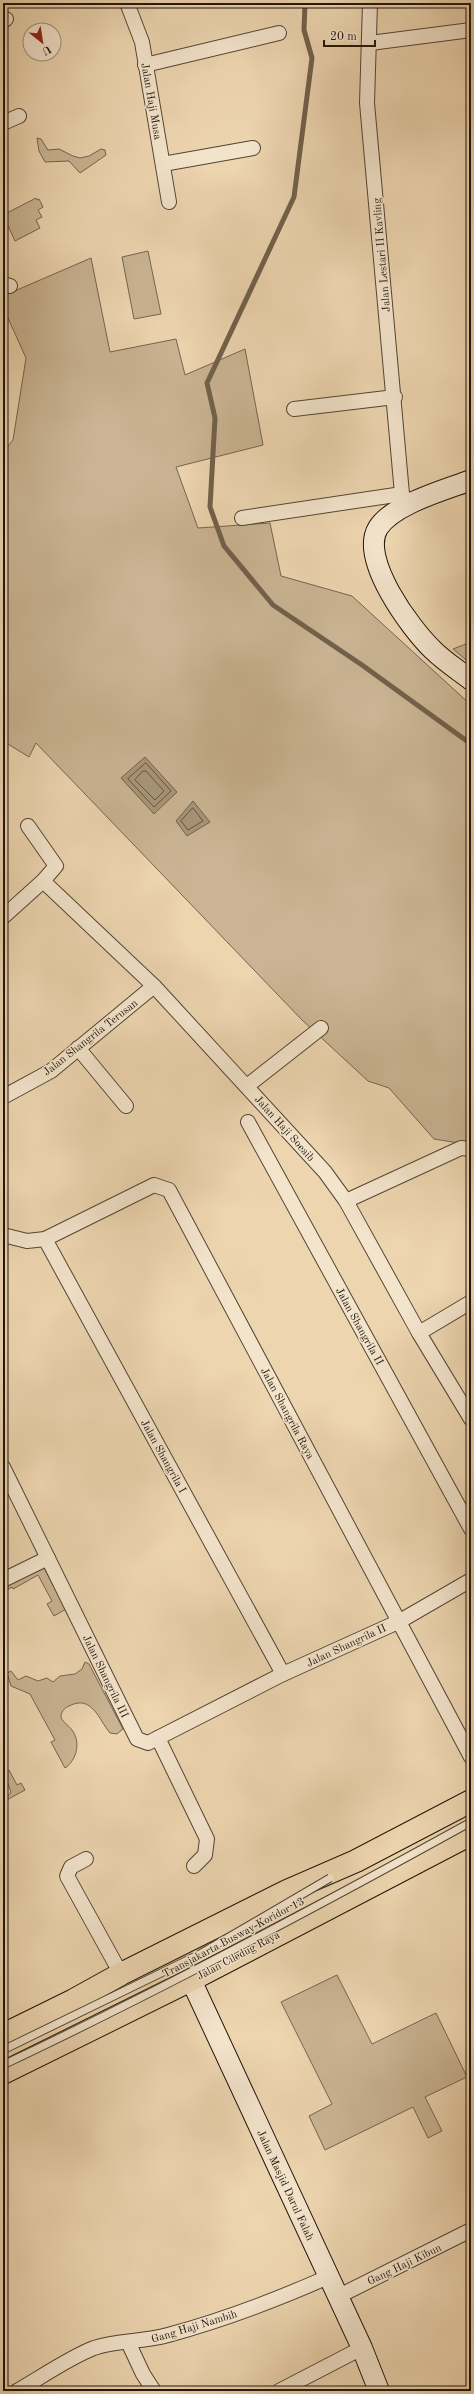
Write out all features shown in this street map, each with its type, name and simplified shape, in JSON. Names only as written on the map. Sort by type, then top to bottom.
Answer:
[{"type":"main road","points":[[3,2035],[287,1891],[356,1861],[471,1802]]},
{"type":"main road","name":"Jalan Ciledug Raya","points":[[3,2073],[191,1980],[471,1834]]},
{"type":"main road","points":[[74,2000],[75,2019],[81,2029],[86,2032]]},
{"type":"main road","points":[[45,2014],[52,2018],[59,2027],[63,2040],[62,2044]]},
{"type":"street","name":"Jalan Haji Musa","points":[[127,3],[142,42],[169,202]]},
{"type":"street","name":"Jalan Lestari II Kavling","points":[[370,3],[367,103],[406,500]]},
{"type":"street","points":[[370,43],[471,30]]},
{"type":"street","points":[[145,65],[279,33]]},
{"type":"street","points":[[3,123],[19,116]]},
{"type":"street","points":[[163,164],[254,148]]},
{"type":"street","points":[[294,409],[395,397]]},
{"type":"street","points":[[242,518],[406,500],[471,480]]},
{"type":"street","points":[[406,500],[378,528],[374,552],[378,569],[411,625],[433,650],[471,680]]},
{"type":"street","points":[[3,917],[43,881],[54,869],[56,864],[28,826]]},
{"type":"street","name":"Jalan Haji Soeaib","points":[[43,881],[154,986],[325,1172],[346,1201],[419,1333],[471,1419]]},
{"type":"street","name":"Jalan Shangrila Terusan","points":[[3,1097],[51,1071],[154,986]]},
{"type":"street","points":[[247,1086],[321,1028]]},
{"type":"street","points":[[78,1048],[126,1106]]},
{"type":"street","name":"Jalan Shangrila II","points":[[248,1122],[471,1529]]},
{"type":"street","points":[[346,1201],[461,1148],[471,1149]]},
{"type":"street","name":"Jalan Shangrila Raya","points":[[44,1239],[154,1186],[168,1190],[400,1621],[471,1757]]},
{"type":"street","points":[[3,1234],[7,1237],[27,1241],[44,1239]]},
{"type":"street","name":"Jalan Shangrila I","points":[[44,1239],[283,1674]]},
{"type":"street","points":[[419,1333],[471,1302]]},
{"type":"street","name":"Jalan Shangrila III","points":[[3,1467],[137,1739],[148,1743],[283,1674]]},
{"type":"street","points":[[3,1580],[48,1558]]},
{"type":"street","name":"Jalan Shangrila II","points":[[283,1674],[400,1621],[471,1580]]},
{"type":"street","points":[[158,1738],[207,1839],[205,1854],[194,1866]]},
{"type":"street","points":[[86,1860],[76,1863],[67,1876],[121,1974]]},
{"type":"street","name":"Jalan Masjid Darul Falah","points":[[191,1980],[362,2348],[379,2391]]},
{"type":"street","name":"Gang Haji Kibun","points":[[337,2297],[471,2230]]},
{"type":"street","name":"Gang Haji Nambih","points":[[16,2391],[92,2349],[109,2344],[168,2336],[266,2304],[328,2277]]},
{"type":"street","points":[[128,2342],[143,2374],[154,2391]]},
{"type":"street","points":[[279,2391],[362,2348]]},
{"type":"lane","name":"Transjakarta Busway Koridor 13","points":[[3,2065],[93,2023],[369,1878],[471,1822]]},
{"type":"lane","name":"Transjakarta Busway Koridor 13","points":[[3,2050],[200,1954],[330,1878]]},
{"type":"shaded area","points":[[37,138],[41,139],[48,150],[59,149],[80,158],[89,156],[101,149],[105,150],[106,155],[80,173],[69,161],[45,162],[39,151]]},
{"type":"shaded area","points":[[36,198],[37,200],[39,199],[43,207],[38,210],[42,217],[36,220],[40,228],[15,241],[3,215]]},
{"type":"shaded area","points":[[148,251],[161,314],[134,319],[122,257]]},
{"type":"shaded area","points":[[91,258],[110,352],[176,339],[185,375],[245,349],[263,445],[176,467],[198,528],[270,523],[281,576],[352,596],[471,705],[471,1145],[434,1139],[389,1088],[368,1081],[302,1020],[36,743],[29,757],[3,741],[3,452],[13,440],[26,358],[3,307],[3,296]]},
{"type":"shaded area","points":[[471,642],[471,664],[453,649]]},
{"type":"shaded area","points":[[43,1566],[66,1609],[54,1616],[47,1604],[52,1601],[38,1575],[13,1589],[12,1587],[3,1592],[3,1586]]},
{"type":"shaded area","points":[[85,1662],[89,1664],[123,1729],[117,1734],[110,1733],[94,1710],[84,1703],[77,1703],[66,1708],[62,1712],[61,1718],[75,1735],[77,1745],[75,1756],[65,1768],[51,1742],[55,1740],[30,1694],[11,1686],[7,1673],[11,1671],[18,1680],[26,1676],[38,1681],[47,1678],[53,1682],[60,1676],[75,1674],[82,1669]]},
{"type":"shaded area","points":[[9,1770],[17,1785],[21,1783],[25,1790],[3,1802],[3,1798],[8,1796],[11,1792],[4,1773]]},
{"type":"shaded area","points":[[337,1975],[372,2044],[436,2013],[467,2077],[425,2097],[442,2131],[428,2138],[413,2107],[325,2150],[309,2116],[332,2104],[281,2002]]},
{"type":"water","points":[[145,757],[177,792],[154,814],[121,778]]},
{"type":"water","points":[[193,801],[210,822],[187,836],[176,821]]},
{"type":"waterway","points":[[305,3],[304,30],[312,58],[294,197],[207,383],[215,418],[210,507],[224,546],[273,605],[362,665],[471,744]]}]
